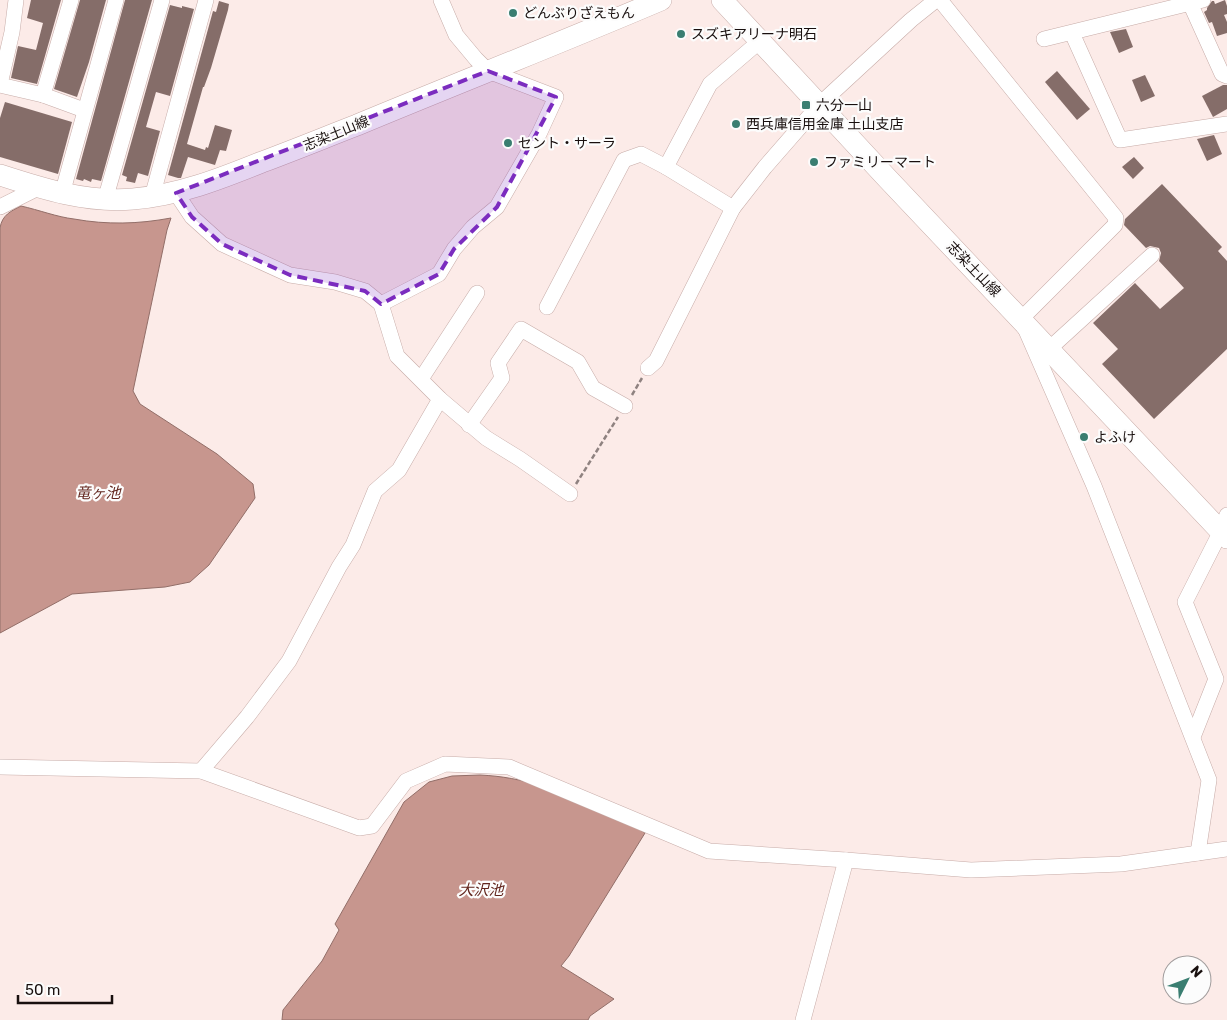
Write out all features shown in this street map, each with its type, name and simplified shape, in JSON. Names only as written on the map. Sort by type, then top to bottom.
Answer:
[{"type":"main road","name":"志染土山線","points":[[0,175],[62,194],[105,200],[131,200],[176,193],[230,175],[527,57],[661,0]]},
{"type":"main road","name":"志染土山線","points":[[722,0],[1021,319],[1225,528]]},
{"type":"street","points":[[16,0],[6,30],[0,85],[43,95],[84,110]]},
{"type":"street","points":[[43,95],[71,0]]},
{"type":"street","points":[[62,194],[116,0]]},
{"type":"street","points":[[105,200],[162,0]]},
{"type":"street","points":[[152,197],[206,0]]},
{"type":"street","points":[[382,304],[439,274],[454,249],[473,227],[497,207],[539,134],[556,98],[488,71],[456,35],[442,0]]},
{"type":"street","points":[[648,368],[656,361],[733,208],[765,167],[820,104],[911,20],[936,0]]},
{"type":"street","points":[[940,0],[1116,218],[1115,225],[1021,319],[1094,486],[1209,780],[1198,853]]},
{"type":"street","points":[[1044,39],[1072,33],[1165,5],[1199,1],[1222,74],[1227,76]]},
{"type":"street","points":[[1072,33],[1120,140],[1227,124]]},
{"type":"street","points":[[666,167],[710,84],[760,41]]},
{"type":"street","points":[[547,307],[624,160],[641,154],[733,208]]},
{"type":"street","points":[[0,207],[38,188]]},
{"type":"street","points":[[176,193],[192,217],[222,244],[290,275],[336,282],[365,291],[382,304],[396,356],[486,438],[570,494]]},
{"type":"street","points":[[1050,349],[1152,255]]},
{"type":"street","points":[[421,379],[477,293]]},
{"type":"street","points":[[470,425],[502,378],[498,363],[521,328],[578,362],[593,388],[625,406]]},
{"type":"street","points":[[201,771],[289,661],[339,567],[353,545],[376,491],[398,470],[440,398]]},
{"type":"street","points":[[1192,737],[1216,679],[1186,602],[1225,528]]},
{"type":"street","points":[[0,767],[201,771],[359,828],[372,826],[406,781],[445,764],[509,767],[709,851],[971,870],[1121,864],[1227,849]]},
{"type":"street","points":[[803,1020],[846,860]]},
{"type":"path","points":[[570,494],[648,368]]},
{"type":"highlighted area","points":[[488,71],[556,97],[497,207],[454,249],[439,274],[381,304],[365,291],[290,275],[222,244],[192,217],[176,193]]},
{"type":"water","name":"竜ヶ池","points":[[21,206],[61,217],[111,223],[147,222],[171,218],[133,391],[140,404],[217,454],[253,484],[255,498],[209,565],[190,582],[165,587],[72,594],[0,633],[0,228],[5,217]]},
{"type":"water","name":"大沢池","points":[[480,775],[511,778],[554,790],[616,817],[645,833],[561,966],[614,999],[590,1016],[588,1020],[282,1020],[283,1010],[322,961],[339,930],[335,924],[404,802],[429,782],[452,776]]},
{"type":"building","points":[[31,0],[61,0],[37,84],[11,78],[18,46],[36,50],[43,23],[27,18]]},
{"type":"building","points":[[80,0],[106,0],[77,97],[54,89]]},
{"type":"building","points":[[125,0],[152,0],[101,181],[92,179],[91,182],[84,179],[83,181],[76,179]]},
{"type":"building","points":[[1225,0],[1227,14],[1224,15],[1227,22],[1227,33],[1217,36],[1212,22],[1209,23],[1204,12],[1212,1],[1215,4]]},
{"type":"building","points":[[219,1],[229,4],[228,10],[187,144],[205,150],[206,147],[208,148],[215,125],[232,130],[226,151],[220,150],[215,165],[188,157],[181,178],[178,178],[168,175],[213,11],[216,12]]},
{"type":"building","points":[[170,5],[194,9],[170,96],[156,92],[146,127],[160,131],[148,176],[138,173],[135,183],[126,181],[127,177],[122,175]]},
{"type":"building","points":[[1126,29],[1133,47],[1119,53],[1110,32]]},
{"type":"building","points":[[1057,71],[1090,109],[1077,120],[1045,82]]},
{"type":"building","points":[[1145,75],[1155,96],[1141,102],[1132,80]]},
{"type":"building","points":[[1223,85],[1227,85],[1227,109],[1213,117],[1202,96]]},
{"type":"building","points":[[5,102],[72,122],[58,174],[0,157],[0,118]]},
{"type":"building","points":[[1214,135],[1222,154],[1207,161],[1197,139]]},
{"type":"building","points":[[1134,157],[1144,168],[1133,179],[1122,167]]},
{"type":"building","points":[[1162,184],[1222,247],[1218,251],[1227,261],[1227,349],[1154,419],[1102,364],[1118,349],[1093,323],[1135,283],[1160,309],[1184,288],[1159,261],[1161,253],[1159,248],[1150,246],[1146,248],[1124,225],[1125,219]]},
{"type":"place","name":"どんぶりざえもん","points":[[513,13]]},
{"type":"place","name":"スズキアリーナ明石","points":[[681,34]]},
{"type":"place","name":"六分一山","points":[[806,105]]},
{"type":"place","name":"西兵庫信用金庫 土山支店","points":[[736,124]]},
{"type":"place","name":"セント・サーラ","points":[[508,143]]},
{"type":"place","name":"ファミリーマート","points":[[814,162]]},
{"type":"place","name":"よふけ","points":[[1084,437]]}]
